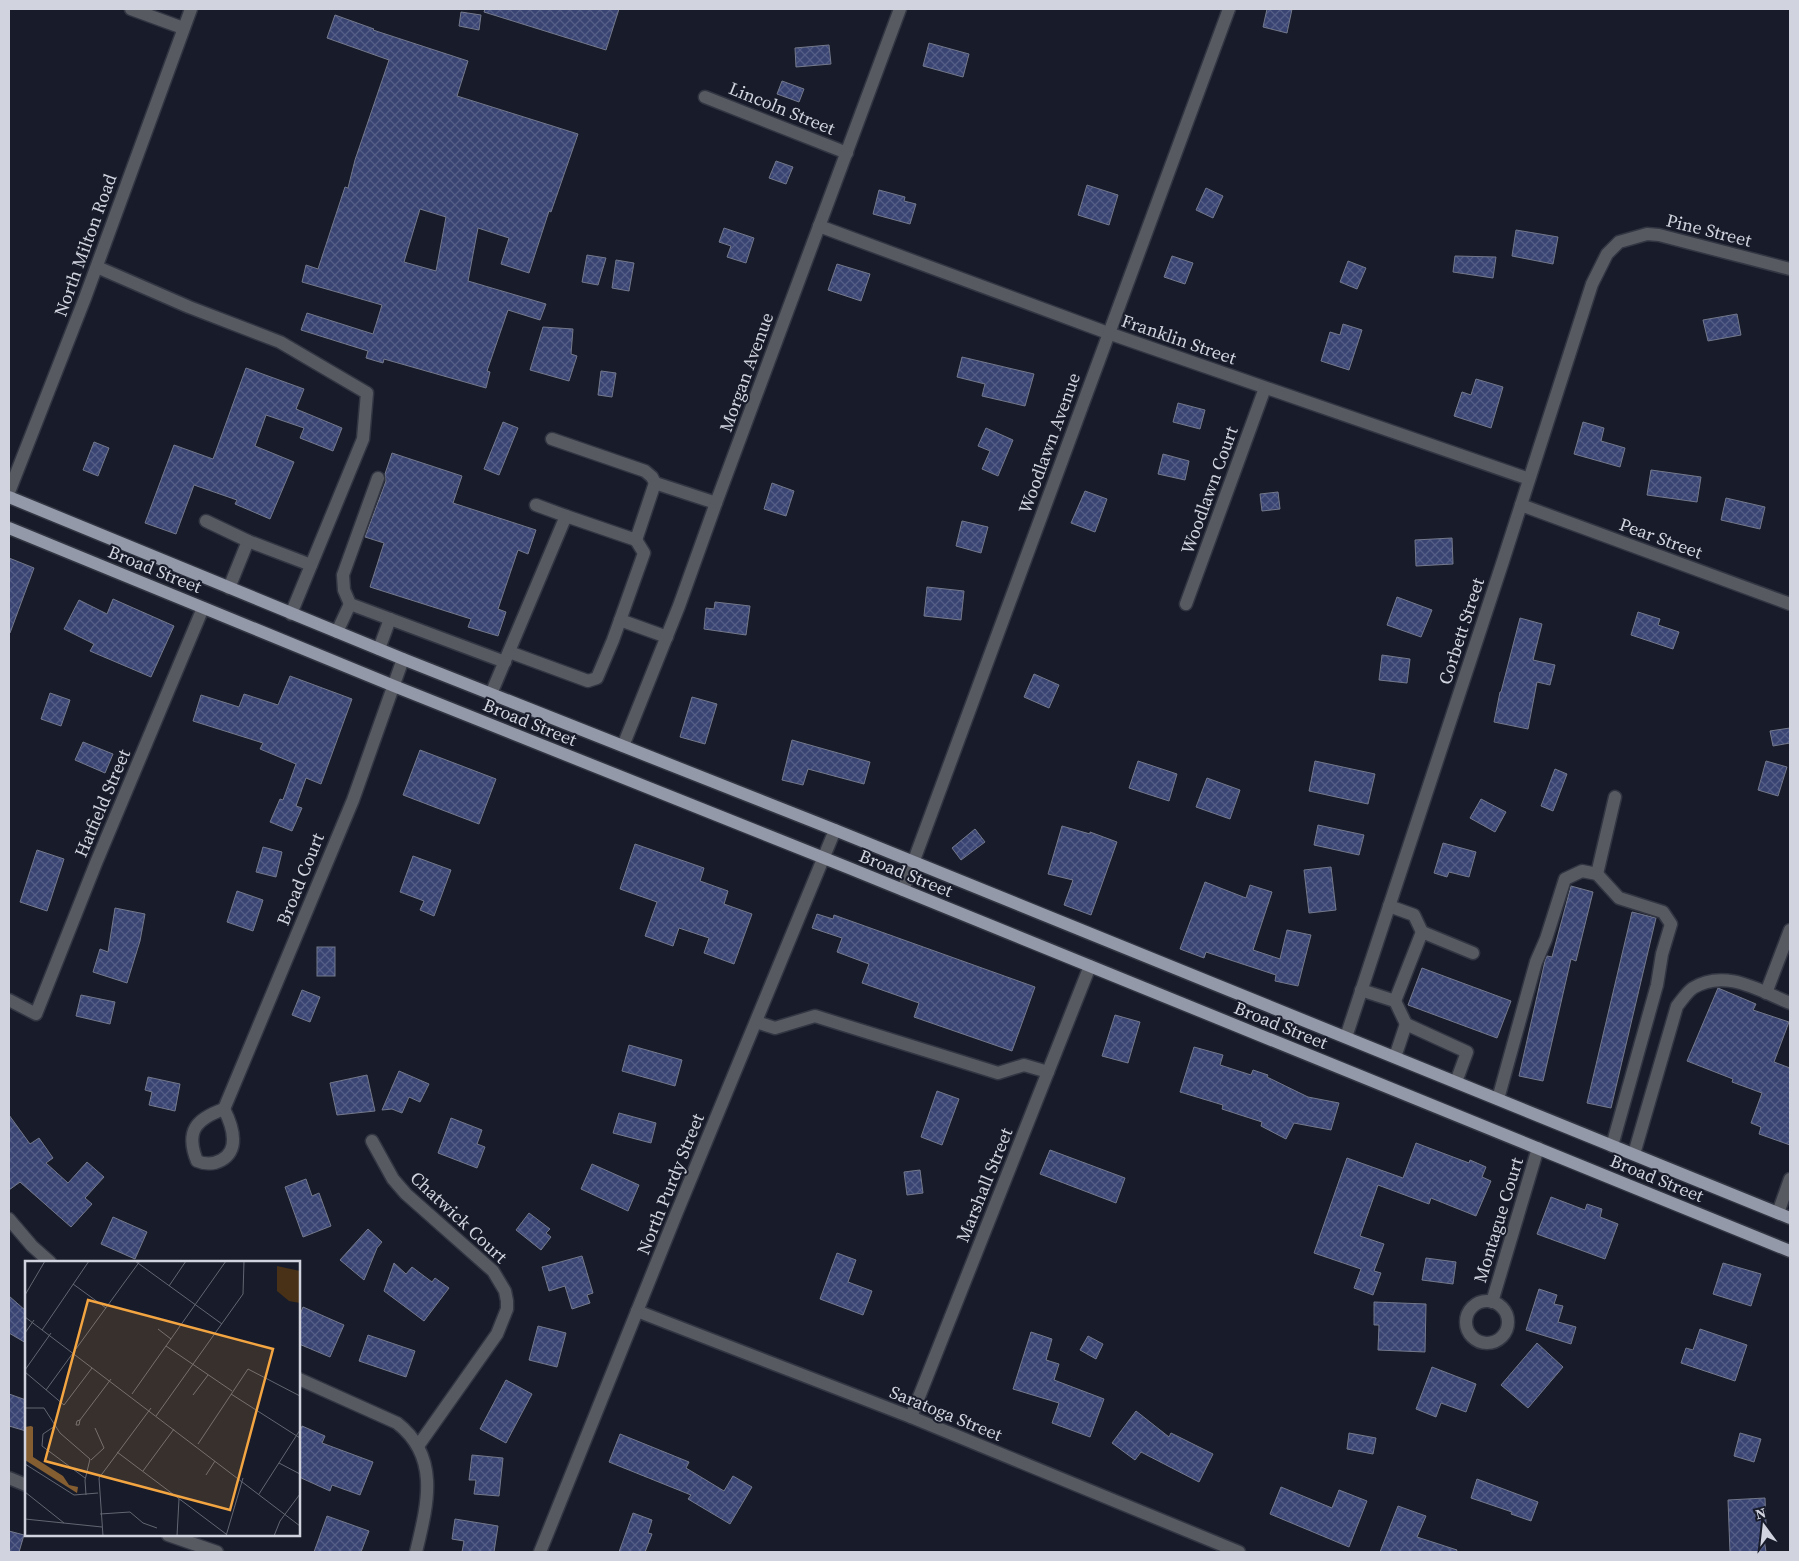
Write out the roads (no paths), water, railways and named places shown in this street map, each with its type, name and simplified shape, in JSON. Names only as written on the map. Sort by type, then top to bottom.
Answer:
[{"type":"main road","name":"Broad Street","points":[[9,497],[403,659],[835,830],[1784,1215]]},
{"type":"main road","name":"Broad Street","points":[[9,528],[394,686],[903,890],[1790,1251]]},
{"type":"street","points":[[131,9],[183,28]]},
{"type":"street","name":"North Milton Road","points":[[9,492],[97,267],[191,9]]},
{"type":"street","name":"Morgan Avenue","points":[[623,746],[667,637],[900,9]]},
{"type":"street","name":"Woodlawn Avenue","points":[[903,890],[1229,9]]},
{"type":"street","name":"Lincoln Street","points":[[705,97],[847,152]]},
{"type":"street","name":"Franklin Street","points":[[819,226],[1108,333],[1529,479]]},
{"type":"street","name":"Pine Street","points":[[1619,242],[1647,234],[1658,235],[1790,269]]},
{"type":"street","name":"Corbett Street","points":[[1346,1037],[1592,284],[1607,254],[1619,242]]},
{"type":"street","points":[[97,267],[189,307],[280,342],[367,393],[363,439],[292,614]]},
{"type":"street","name":"Woodlawn Court","points":[[1186,604],[1265,388]]},
{"type":"street","points":[[552,439],[645,471],[655,483],[716,503]]},
{"type":"street","points":[[378,478],[343,574],[344,590],[350,604],[507,657],[588,681],[597,678],[644,553],[636,540],[536,505]]},
{"type":"street","points":[[636,540],[655,483]]},
{"type":"street","name":"Pear Street","points":[[1521,506],[1790,604]]},
{"type":"street","points":[[491,694],[566,516]]},
{"type":"street","points":[[206,521],[311,565]]},
{"type":"street","points":[[229,588],[248,540]]},
{"type":"street","points":[[337,632],[350,604]]},
{"type":"street","name":"Hatfield Street","points":[[9,1000],[36,1014],[96,863],[203,608]]},
{"type":"street","points":[[379,649],[390,619]]},
{"type":"street","points":[[620,620],[667,637]]},
{"type":"street","name":"Broad Court","points":[[224,1109],[352,800],[403,659]]},
{"type":"street","points":[[1598,874],[1615,797]]},
{"type":"street","name":"North Purdy Street","points":[[540,1552],[835,830]]},
{"type":"street","points":[[1498,1099],[1536,962],[1546,939],[1565,879],[1582,871],[1598,874],[1619,898],[1663,912],[1671,924],[1662,954],[1657,985],[1612,1146]]},
{"type":"street","points":[[1389,906],[1414,915],[1422,932],[1473,953]]},
{"type":"street","points":[[1766,993],[1790,930]]},
{"type":"street","points":[[1395,1001],[1422,932]]},
{"type":"street","name":"Marshall Street","points":[[911,1418],[1090,966]]},
{"type":"street","points":[[1634,1154],[1677,1006],[1692,989],[1711,980],[1734,980],[1790,1004]]},
{"type":"street","points":[[1361,990],[1395,1001],[1406,1024],[1467,1052],[1456,1082]]},
{"type":"street","points":[[756,1022],[775,1028],[815,1016],[998,1073],[1024,1065],[1048,1072]]},
{"type":"street","points":[[1395,1057],[1406,1024]]},
{"type":"street","name":"Chatwick Court","points":[[372,1141],[393,1179],[406,1194],[493,1272],[505,1291],[507,1301],[507,1309],[497,1334],[418,1446]]},
{"type":"street","name":"Montague Court","points":[[1492,1302],[1538,1148]]},
{"type":"street","points":[[1784,1215],[1790,1179]]},
{"type":"street","points":[[10,1223],[49,1261]]},
{"type":"street","name":"Saratoga Street","points":[[638,1311],[911,1418],[1239,1552]]},
{"type":"street","points":[[300,1379],[397,1423],[408,1432],[418,1446],[428,1479],[428,1496],[416,1552]]},
{"type":"street","points":[[9,1478],[25,1485]]},
{"type":"street","points":[[171,1536],[217,1552]]}]
